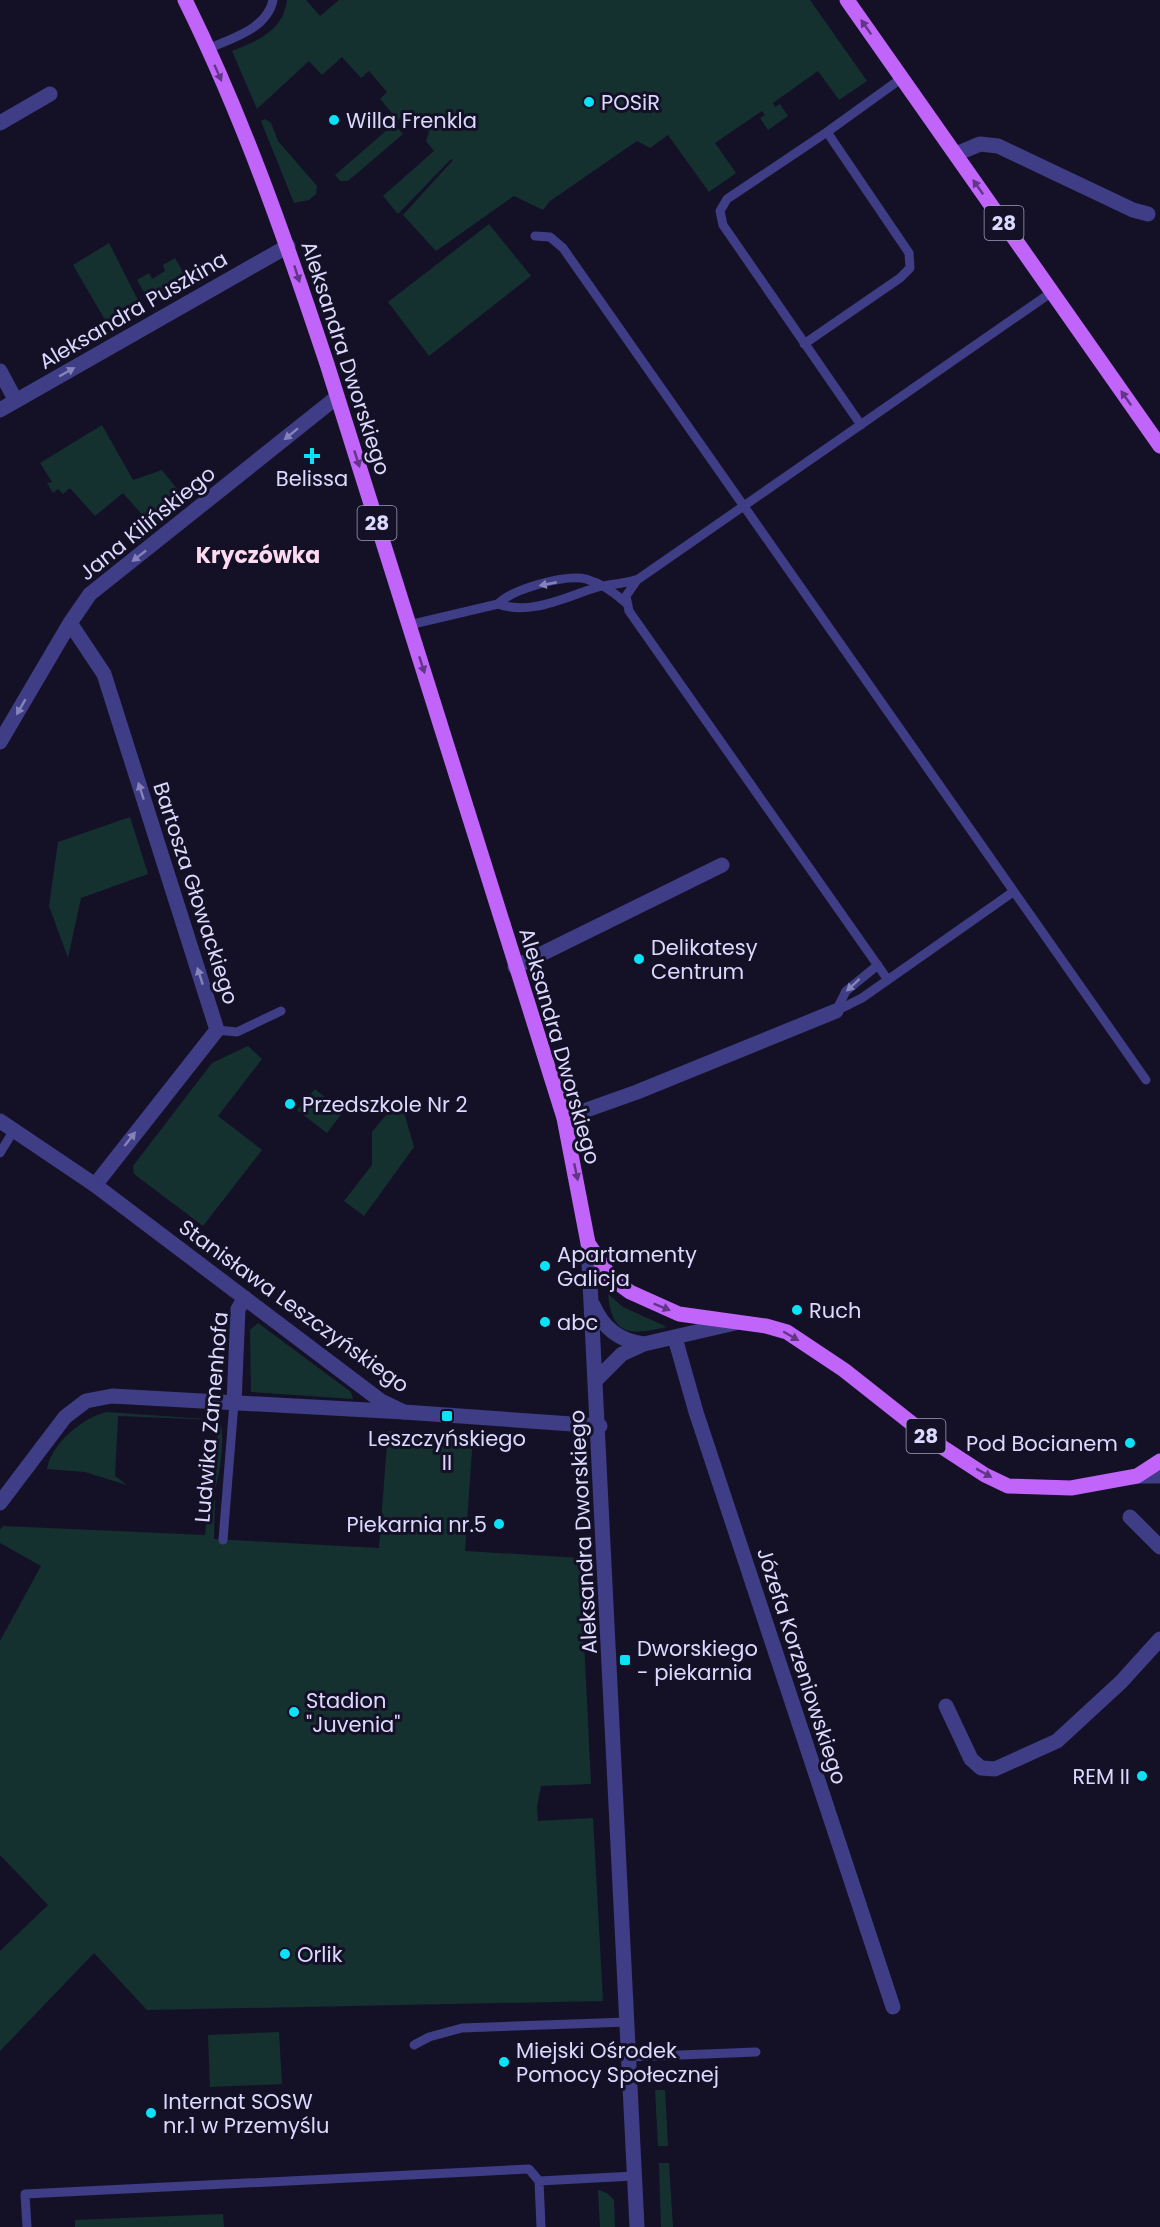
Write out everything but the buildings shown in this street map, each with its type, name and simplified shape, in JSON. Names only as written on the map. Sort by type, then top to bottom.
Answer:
[{"type":"main road","name":"Aleksandra Dworskiego","points":[[185,0],[244,133],[288,246],[337,397],[564,1119],[588,1243]]},
{"type":"main road","name":"28","points":[[847,0],[1160,446]]},
{"type":"main road","name":"28","points":[[588,1243],[611,1278],[630,1292],[679,1314],[766,1326],[787,1332],[844,1370],[939,1445],[985,1475],[1008,1486],[1071,1488],[1137,1476],[1160,1461]]},
{"type":"street","points":[[0,123],[50,94]]},
{"type":"street","points":[[956,154],[980,144],[998,146],[1132,210],[1148,214]]},
{"type":"street","name":"Aleksandra Puszkina","points":[[0,410],[288,246]]},
{"type":"street","points":[[0,370],[16,401]]},
{"type":"street","name":"Jana Kilińskiego","points":[[0,742],[70,623],[90,594],[337,397]]},
{"type":"street","name":"Bartosza Głowackiego","points":[[70,623],[104,674],[217,1030],[95,1185]]},
{"type":"street","points":[[516,967],[722,865]]},
{"type":"street","points":[[564,1119],[836,1011]]},
{"type":"street","name":"Stanisława Leszczyńskiego","points":[[0,1121],[95,1185],[381,1401],[404,1412],[600,1426]]},
{"type":"street","name":"Aleksandra Dworskiego","points":[[588,1243],[600,1426],[637,2227]]},
{"type":"street","name":"Ludwika Zamenhofa","points":[[234,1403],[238,1310],[245,1298]]},
{"type":"street","points":[[591,1299],[605,1325],[616,1335],[626,1342],[644,1344]]},
{"type":"street","points":[[596,1380],[622,1354],[644,1344],[735,1323]]},
{"type":"street","name":"Józefa Korzeniowskiego","points":[[675,1338],[696,1412],[893,2007]]},
{"type":"street","points":[[0,1503],[65,1417],[86,1401],[112,1396],[404,1412]]},
{"type":"street","points":[[1137,1476],[1160,1476]]},
{"type":"street","points":[[1130,1517],[1160,1547]]},
{"type":"street","points":[[946,1706],[971,1759],[981,1768],[995,1769],[1056,1741],[1121,1682],[1160,1639]]},
{"type":"lane","points":[[208,50],[258,25],[266,18],[273,0]]},
{"type":"lane","points":[[861,425],[723,225],[720,211],[727,199],[902,78]]},
{"type":"lane","points":[[804,344],[900,278],[910,268],[909,253],[827,132]]},
{"type":"lane","points":[[535,236],[550,237],[563,248],[742,508],[1146,1080]]},
{"type":"lane","points":[[626,603],[629,588],[637,580],[1052,292]]},
{"type":"lane","points":[[498,604],[504,597],[525,588],[569,579],[584,579],[600,586],[626,603],[888,980]]},
{"type":"lane","points":[[410,625],[498,604],[528,608],[600,586],[637,580]]},
{"type":"lane","points":[[836,1011],[862,998],[1013,892]]},
{"type":"lane","points":[[836,1011],[846,991],[878,965]]},
{"type":"lane","points":[[217,1030],[237,1032],[281,1011]]},
{"type":"lane","points":[[0,1153],[14,1130]]},
{"type":"lane","name":"Ludwika Zamenhofa","points":[[223,1540],[234,1403]]},
{"type":"lane","points":[[414,2045],[429,2037],[462,2028],[628,2022]]},
{"type":"lane","points":[[630,2057],[756,2052]]},
{"type":"lane","points":[[27,2227],[26,2194],[529,2169],[539,2181],[541,2227]]},
{"type":"lane","points":[[539,2181],[634,2176]]},
{"type":"green space","name":"POSiR","points":[[287,0],[306,0],[320,16],[339,0],[810,0],[867,81],[839,100],[818,71],[773,103],[775,107],[780,104],[788,116],[768,130],[760,118],[765,115],[762,111],[715,143],[736,173],[709,192],[668,135],[650,148],[637,141],[550,201],[543,210],[514,196],[436,251],[403,215],[453,160],[451,159],[398,214],[383,196],[434,151],[426,141],[429,132],[410,110],[398,120],[380,99],[387,92],[369,71],[361,78],[342,57],[322,75],[309,61],[257,109],[232,51],[260,38],[275,27],[285,11]]},
{"type":"green space","points":[[265,119],[271,123],[278,141],[317,186],[316,194],[309,200],[294,203],[261,121]]},
{"type":"green space","points":[[394,124],[403,134],[348,181],[340,181],[335,175]]},
{"type":"green space","points":[[489,224],[531,276],[429,356],[388,302]]},
{"type":"green space","points":[[109,243],[141,306],[108,325],[73,265]]},
{"type":"green space","points":[[175,258],[188,280],[149,301],[137,280],[149,273],[152,279],[165,271],[163,265]]},
{"type":"green space","points":[[102,425],[133,480],[162,470],[186,500],[153,527],[123,493],[95,516],[70,488],[63,494],[58,489],[53,493],[47,483],[52,482],[40,463]]},
{"type":"green space","points":[[130,817],[148,874],[81,898],[68,958],[49,906],[58,842]]},
{"type":"green space","points":[[248,1046],[262,1059],[218,1116],[262,1150],[203,1226],[134,1174],[133,1166],[212,1063]]},
{"type":"green space","points":[[315,1089],[343,1112],[327,1133],[297,1110]]},
{"type":"green space","points":[[400,1098],[414,1147],[364,1216],[344,1201],[372,1165],[372,1132]]},
{"type":"green space","points":[[608,1294],[623,1307],[667,1327],[643,1331],[626,1330],[614,1318]]},
{"type":"green space","points":[[258,1323],[351,1392],[353,1399],[251,1392],[250,1330]]},
{"type":"green space","points":[[107,1412],[219,1420],[222,1443],[215,1488],[218,1420],[118,1416],[115,1476],[127,1485],[85,1472],[47,1469],[61,1441],[88,1420]]},
{"type":"green space","name":"Stadion \"Juvenia\"","points":[[388,1431],[473,1436],[465,1551],[580,1558],[591,1784],[541,1786],[537,1807],[538,1821],[593,1818],[603,2001],[147,2010],[94,1953],[0,2051],[0,1951],[48,1905],[0,1855],[0,1641],[41,1566],[0,1543],[0,1530],[3,1526],[205,1535],[208,1504],[215,1500],[214,1539],[379,1548]]},
{"type":"green space","points":[[279,2032],[282,2084],[210,2087],[208,2035]]},
{"type":"green space","points":[[655,2090],[665,2090],[668,2146],[658,2146]]},
{"type":"green space","points":[[659,2163],[669,2163],[673,2227],[661,2227]]},
{"type":"green space","points":[[598,2190],[607,2193],[614,2200],[615,2227],[600,2227]]},
{"type":"green space","points":[[223,2214],[224,2227],[75,2227],[75,2220]]},
{"type":"place","name":"POSiR","points":[[589,102]]},
{"type":"place","name":"Willa Frenkla","points":[[334,120]]},
{"type":"place","name":"Belissa","points":[[312,456]]},
{"type":"place","name":"Delikatesy Centrum","points":[[639,959]]},
{"type":"place","name":"Przedszkole Nr 2","points":[[290,1104]]},
{"type":"place","name":"Apartamenty Galicja","points":[[545,1266]]},
{"type":"place","name":"Ruch","points":[[797,1310]]},
{"type":"place","name":"abc","points":[[545,1322]]},
{"type":"place","name":"Leszczyńskiego II","points":[[447,1416]]},
{"type":"place","name":"Pod Bocianem","points":[[1130,1443]]},
{"type":"place","name":"Piekarnia nr.5","points":[[499,1524]]},
{"type":"place","name":"Dworskiego - piekarnia","points":[[625,1660]]},
{"type":"place","name":"Stadion \"Juvenia\"","points":[[294,1712]]},
{"type":"place","name":"REM II","points":[[1142,1776]]},
{"type":"place","name":"Orlik","points":[[285,1954]]},
{"type":"place","name":"Miejski Ośrodek Pomocy Społecznej","points":[[504,2062]]},
{"type":"place","name":"Internat SOSW nr.1 w Przemyślu","points":[[151,2113]]},
{"type":"district","name":"Kryczówka","points":[[258,555]]}]
